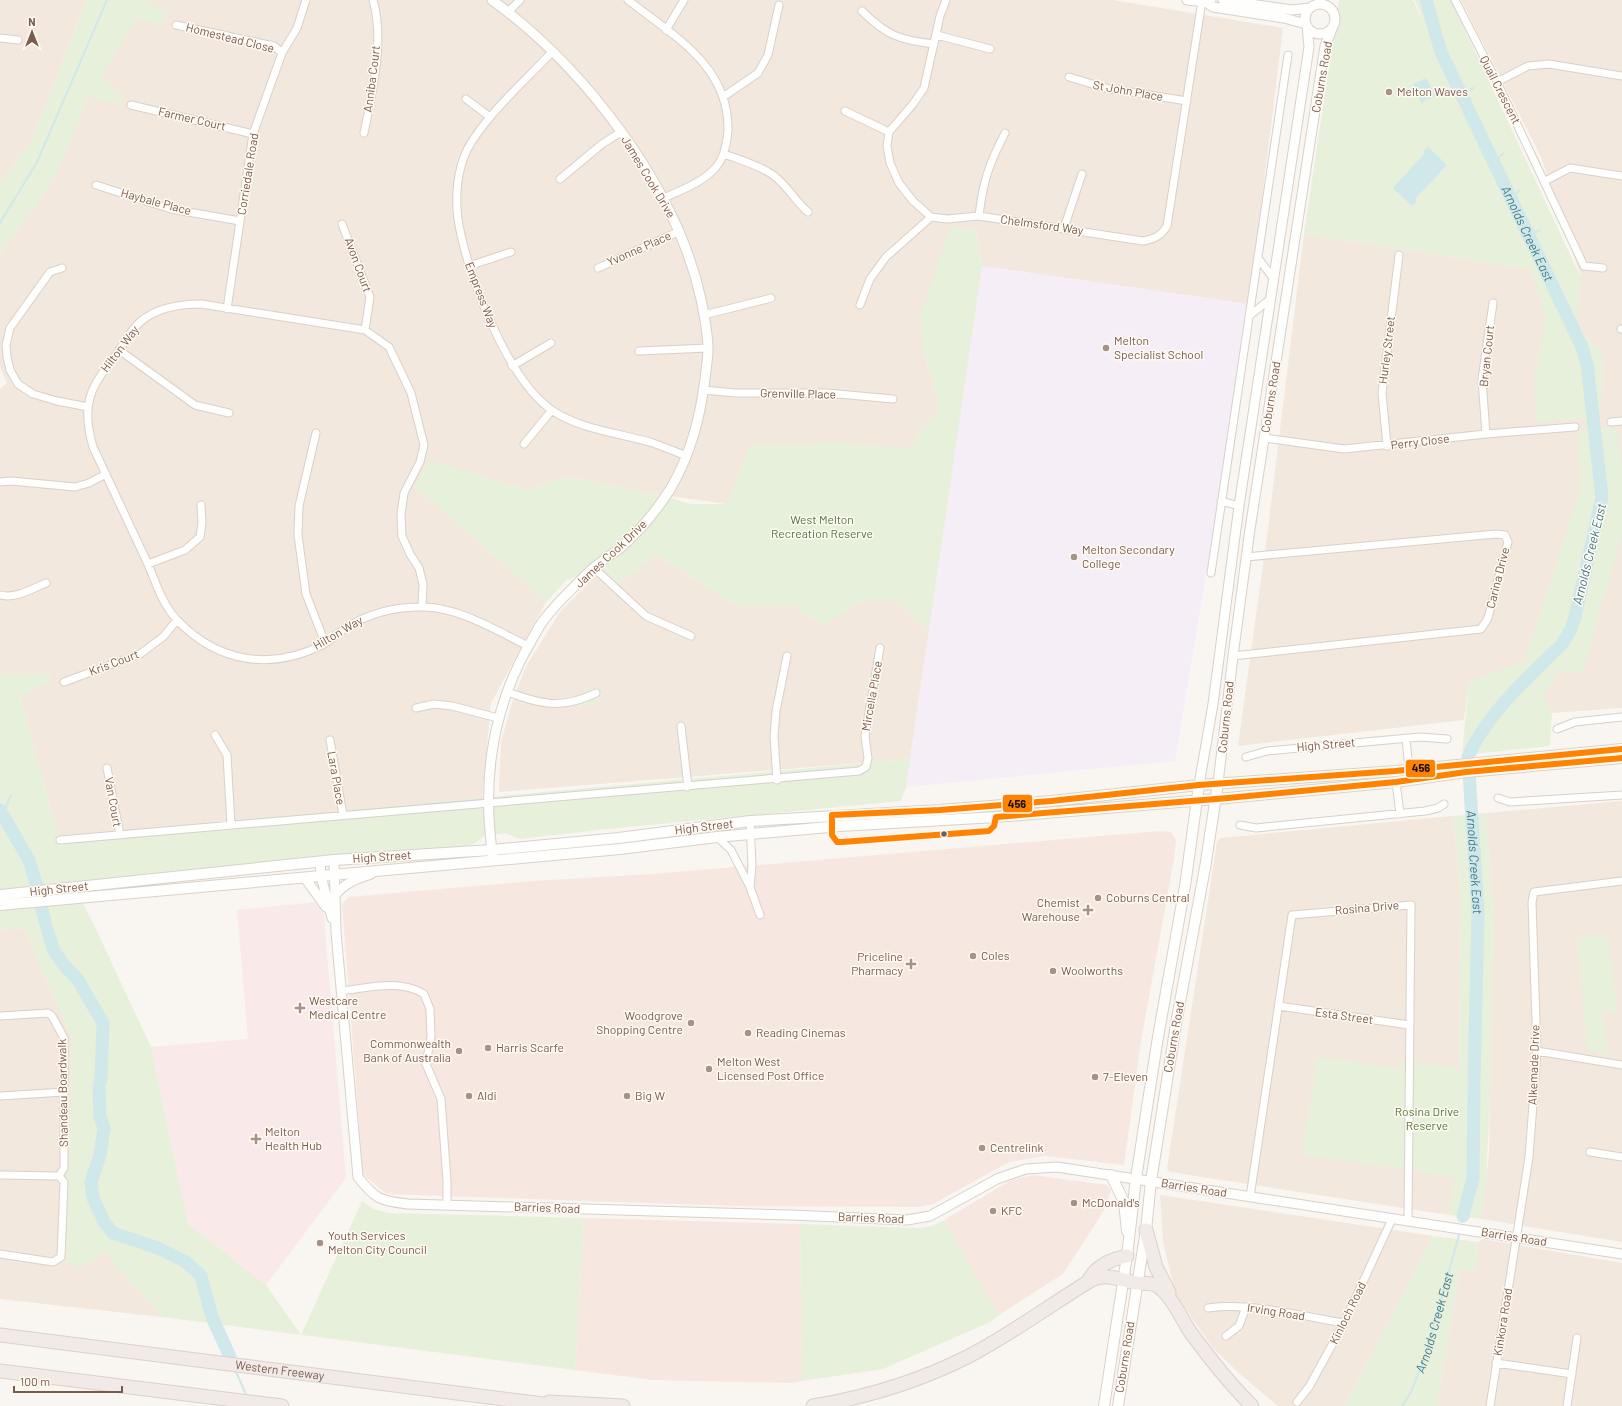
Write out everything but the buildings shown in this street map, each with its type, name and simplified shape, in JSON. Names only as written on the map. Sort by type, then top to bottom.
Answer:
[{"type":"highway","points":[[1146,1230],[1156,1267],[1176,1309]]},
{"type":"highway","points":[[1088,1282],[1093,1272],[1102,1266],[1127,1256]]},
{"type":"highway","points":[[813,1406],[887,1390],[953,1364],[994,1342],[1088,1282],[1104,1276],[1137,1283],[1150,1284],[1160,1288],[1176,1309],[1207,1356],[1252,1406]]},
{"type":"highway","name":"Western Freeway","points":[[0,1335],[559,1406]]},
{"type":"highway","points":[[0,1371],[282,1406]]},
{"type":"highway","points":[[526,1401],[623,1406]]},
{"type":"main road","name":"High Street","points":[[1476,767],[1622,749]]},
{"type":"main road","name":"High Street","points":[[0,904],[379,871],[750,821],[940,810],[1051,801],[1199,785],[1409,770],[1622,758]]},
{"type":"main road","name":"High Street","points":[[0,895],[334,860],[620,849],[750,834],[1215,799],[1410,781],[1465,768]]},
{"type":"main road","points":[[1409,770],[1410,781]]},
{"type":"main road","points":[[1395,771],[1396,782]]},
{"type":"main road","name":"Coburns Road","points":[[1118,1406],[1146,1230],[1151,1180],[1218,784]]},
{"type":"main road","name":"Coburns Road","points":[[1104,1406],[1130,1236],[1136,1178],[1158,1034],[1185,886],[1199,785]]},
{"type":"main road","points":[[1158,1034],[1174,1039]]},
{"type":"main road","points":[[1111,1175],[1122,1195],[1125,1224],[1130,1236]]},
{"type":"street","name":"Corriedale Road","points":[[228,309],[253,134],[282,53],[297,28],[306,0]]},
{"type":"street","name":"Anniba Court","points":[[364,134],[377,58],[377,31],[373,0]]},
{"type":"street","name":"James Cook Drive","points":[[492,0],[536,35],[587,90],[622,132],[664,198],[680,231],[695,275],[704,315],[708,348],[700,416],[687,456],[670,489],[642,528],[619,549],[594,568],[542,622],[528,646],[507,692],[498,718],[490,762],[489,802],[493,855]]},
{"type":"street","points":[[508,12],[520,0]]},
{"type":"street","points":[[628,0],[694,50],[713,73],[723,97],[728,123],[724,154],[716,167],[704,178],[664,198]]},
{"type":"street","points":[[666,30],[684,0]]},
{"type":"street","points":[[845,111],[888,132],[914,104],[924,88],[940,16],[946,0]]},
{"type":"street","points":[[1187,0],[1206,1],[1213,7],[1284,18],[1306,25]]},
{"type":"street","points":[[1223,0],[1292,10],[1313,4],[1318,3],[1330,3],[1335,14],[1335,24],[1328,32],[1318,34],[1310,30],[1306,25],[1305,15],[1313,4]]},
{"type":"street","name":"Quail Crescent","points":[[1454,0],[1497,82],[1584,266],[1603,268]]},
{"type":"street","name":"Chelmsford Way","points":[[888,132],[887,146],[890,163],[900,183],[912,202],[931,216],[947,219],[979,216],[1143,241],[1153,239],[1162,234],[1169,219],[1187,101],[1206,1]]},
{"type":"street","points":[[723,97],[758,73],[768,55],[779,5]]},
{"type":"street","points":[[862,11],[876,25],[891,35],[910,41],[934,44]]},
{"type":"street","name":"Homestead Close","points":[[176,25],[274,46],[282,53]]},
{"type":"street","name":"Coburns Road","points":[[1199,785],[1213,704],[1239,506],[1269,300],[1309,47],[1306,25]]},
{"type":"street","name":"Coburns Road","points":[[1218,784],[1232,656],[1246,557],[1325,46],[1332,29]]},
{"type":"street","points":[[937,35],[990,49]]},
{"type":"street","points":[[0,38],[18,40]]},
{"type":"street","name":"Empress Way","points":[[552,52],[490,117],[467,150],[459,176],[457,196],[458,219],[469,266],[502,348],[512,366],[539,398],[552,410],[567,419],[618,436],[653,443],[687,456]]},
{"type":"street","points":[[1211,573],[1288,55]]},
{"type":"street","points":[[1497,82],[1528,66],[1549,64],[1622,76]]},
{"type":"street","name":"St John Place","points":[[1069,77],[1105,88],[1187,101]]},
{"type":"street","points":[[466,99],[490,117]]},
{"type":"street","name":"Farmer Court","points":[[130,105],[253,134]]},
{"type":"street","points":[[560,179],[602,144],[622,132]]},
{"type":"street","points":[[979,216],[982,190],[990,162],[1005,133]]},
{"type":"street","points":[[724,154],[774,176],[786,187],[797,203],[808,212]]},
{"type":"street","points":[[1545,182],[1570,168],[1622,176]]},
{"type":"street","points":[[1064,228],[1082,174]]},
{"type":"street","name":"Haybale Place","points":[[96,185],[171,209],[240,221]]},
{"type":"street","points":[[1283,208],[1300,210]]},
{"type":"street","points":[[860,305],[870,279],[886,257],[931,216]]},
{"type":"street","name":"Avon Court","points":[[342,224],[370,297],[365,330]]},
{"type":"street","name":"Yvonne Place","points":[[598,268],[680,231]]},
{"type":"street","points":[[469,266],[511,252]]},
{"type":"street","name":"Hurley Street","points":[[1387,446],[1382,393],[1399,256]]},
{"type":"street","points":[[1258,258],[1273,278]]},
{"type":"street","points":[[62,268],[50,272],[10,328],[6,345],[7,357],[10,370],[18,384],[33,394],[57,402],[88,407]]},
{"type":"street","points":[[704,315],[771,298]]},
{"type":"street","points":[[1249,316],[1269,300]]},
{"type":"street","name":"Bryan Court","points":[[1486,434],[1482,379],[1493,303]]},
{"type":"street","name":"Hilton Way","points":[[422,607],[422,579],[419,568],[410,554],[402,536],[401,514],[404,493],[420,462],[424,445],[411,393],[389,347],[365,330],[200,304],[181,304],[157,312],[140,322],[96,380],[88,407],[87,426],[93,447],[148,564],[161,596],[177,620],[203,642],[228,654],[253,660],[283,658],[325,643],[346,628],[368,616],[386,611],[422,607],[452,612],[477,621],[528,646]]},
{"type":"street","points":[[512,366],[551,343]]},
{"type":"street","points":[[639,351],[708,348]]},
{"type":"street","points":[[119,350],[195,405],[229,413]]},
{"type":"street","name":"Grenville Place","points":[[704,390],[735,393],[827,393],[893,399]]},
{"type":"street","points":[[524,444],[552,410]]},
{"type":"street","points":[[1611,422],[1622,421]]},
{"type":"street","name":"Perry Close","points":[[1265,438],[1333,449],[1387,446],[1486,434],[1575,427]]},
{"type":"street","points":[[316,433],[299,506],[298,535],[306,594],[325,643]]},
{"type":"street","points":[[1249,436],[1265,438]]},
{"type":"street","points":[[0,482],[11,481],[75,487],[89,483],[106,474]]},
{"type":"street","points":[[1221,501],[1239,506]]},
{"type":"street","points":[[148,564],[185,550],[200,537],[202,524],[201,505]]},
{"type":"street","name":"Carina Drive","points":[[1232,656],[1480,629],[1488,618],[1508,542],[1505,535],[1496,534],[1246,557]]},
{"type":"street","points":[[594,568],[646,616],[691,636]]},
{"type":"street","points":[[0,595],[7,596],[20,594],[46,583]]},
{"type":"street","name":"Kris Court","points":[[64,682],[140,654],[163,637],[177,620]]},
{"type":"street","name":"Mircella Place","points":[[777,780],[859,772],[866,767],[868,758],[865,736],[880,648]]},
{"type":"street","points":[[60,840],[489,802],[777,780],[774,737],[776,711],[787,656]]},
{"type":"street","points":[[507,692],[548,704],[578,702],[596,693]]},
{"type":"street","points":[[416,708],[434,704],[452,706],[498,718]]},
{"type":"street","points":[[1557,729],[1574,722],[1622,717]]},
{"type":"street","points":[[681,726],[688,787]]},
{"type":"street","points":[[215,735],[227,755],[231,825]]},
{"type":"street","name":"High Street","points":[[1246,757],[1267,751],[1406,738],[1434,737],[1447,739]]},
{"type":"street","points":[[1406,738],[1409,770]]},
{"type":"street","name":"Lara Place","points":[[330,740],[343,815]]},
{"type":"street","name":"Van Court","points":[[107,768],[120,835]]},
{"type":"street","points":[[1396,782],[1400,814]]},
{"type":"street","points":[[1498,798],[1510,802],[1622,795]]},
{"type":"street","points":[[1240,825],[1256,828],[1400,814],[1433,810],[1444,804]]},
{"type":"street","points":[[750,821],[752,866],[750,888]]},
{"type":"street","points":[[717,837],[731,850],[750,888],[760,914]]},
{"type":"street","name":"Barries Road","points":[[334,860],[336,932],[358,1177],[368,1190],[384,1201],[446,1205],[907,1220],[930,1216],[997,1179],[1026,1169],[1057,1167],[1151,1180],[1408,1222],[1478,1231],[1622,1254]]},
{"type":"street","name":"Barries Road","points":[[320,862],[321,876],[336,932]]},
{"type":"street","points":[[335,895],[341,888],[352,880],[379,871]]},
{"type":"street","name":"Barries Road","points":[[305,878],[319,896],[332,917]]},
{"type":"street","name":"Alkemade Drive","points":[[1516,1238],[1529,1157],[1537,1051],[1532,902],[1534,892],[1622,881]]},
{"type":"street","name":"Rosina Drive","points":[[1250,1197],[1292,915],[1411,905],[1408,1222]]},
{"type":"street","points":[[341,991],[408,986],[424,994],[430,1010],[431,1036],[426,1064],[441,1099],[447,1181],[446,1205]]},
{"type":"street","name":"Esta Street","points":[[1279,1006],[1409,1025]]},
{"type":"street","name":"Shandeau Boardwalk","points":[[0,1016],[48,1013],[52,1016],[64,1038],[64,1168],[58,1176]]},
{"type":"street","points":[[1537,1051],[1622,1065]]},
{"type":"street","points":[[0,1096],[64,1092]]},
{"type":"street","points":[[1590,1152],[1622,1157]]},
{"type":"street","points":[[0,1175],[58,1176],[64,1182],[61,1257],[53,1262],[0,1254]]},
{"type":"street","name":"Kinloch Road","points":[[1297,1402],[1309,1388],[1344,1323],[1392,1219]]},
{"type":"street","name":"Kinkora Road","points":[[1490,1406],[1516,1238]]},
{"type":"street","name":"Irving Road","points":[[1208,1308],[1224,1306],[1246,1307],[1344,1323]]},
{"type":"street","points":[[1226,1336],[1239,1326],[1246,1307]]},
{"type":"street","points":[[1567,1406],[1577,1338]]},
{"type":"street","points":[[1496,1363],[1572,1374]]},
{"type":"shaded area","points":[[0,0],[86,0],[33,139],[0,183]]},
{"type":"shaded area","points":[[146,0],[1113,0],[1283,28],[1249,304],[982,266],[976,229],[923,350],[940,408],[909,448],[727,504],[653,494],[570,477],[526,490],[430,461],[415,486],[546,602],[491,703],[482,799],[58,836],[20,696],[50,681],[49,674],[0,674],[0,389],[7,383],[0,367],[0,255],[56,175],[83,96]]},
{"type":"shaded area","points":[[1461,0],[1622,0],[1622,708],[1552,713],[1525,662],[1469,682],[1464,720],[1238,746],[1268,529],[1304,234],[1581,277],[1541,157]]},
{"type":"shaded area","name":"Melton Secondary College","points":[[982,266],[1249,304],[1231,426],[1175,761],[906,787]]},
{"type":"shaded area","points":[[656,554],[738,607],[793,605],[823,625],[862,600],[897,600],[929,630],[910,759],[499,792],[501,742],[512,703],[525,668],[560,612],[603,568],[619,584]]},
{"type":"shaded area","points":[[1622,801],[1622,1242],[1481,1219],[1489,1155],[1493,912],[1486,813]]},
{"type":"shaded area","points":[[1453,816],[1461,896],[1459,1069],[1455,1177],[1449,1215],[1170,1172],[1167,1169],[1217,842],[1221,838]]},
{"type":"shaded area","name":"Woodgrove Shopping Centre","points":[[1161,831],[1171,832],[1176,840],[1174,859],[1141,1041],[1124,1165],[1045,1156],[1009,1162],[933,1204],[917,1207],[738,1206],[386,1194],[363,1174],[342,904],[349,897],[533,881],[652,874]]},
{"type":"shaded area","name":"Melton Health Hub","points":[[317,902],[323,907],[346,1178],[266,1285],[188,1224],[151,1047],[248,1039],[237,910]]},
{"type":"shaded area","points":[[24,928],[72,1038],[70,1163],[66,1171],[80,1268],[104,1251],[162,1317],[0,1299],[0,930]]},
{"type":"shaded area","points":[[1033,1175],[1107,1185],[1111,1190],[1103,1212],[1063,1274],[999,1315],[944,1220],[1008,1182]]},
{"type":"shaded area","points":[[1160,1195],[1433,1236],[1345,1406],[1278,1406],[1241,1375],[1212,1347],[1176,1295],[1163,1242]]},
{"type":"shaded area","points":[[584,1218],[800,1224],[802,1381],[791,1383],[653,1380],[575,1370]]},
{"type":"shaded area","points":[[1482,1239],[1622,1263],[1622,1406],[1437,1406],[1460,1269],[1475,1270],[1478,1242]]},
{"type":"green space","points":[[86,0],[147,0],[168,15],[162,25],[137,18],[101,77],[124,97],[121,105],[89,97],[56,175],[0,255],[0,183],[33,139]]},
{"type":"green space","points":[[1339,0],[1413,0],[1424,25],[1415,0],[1451,0],[1581,278],[1577,325],[1602,353],[1604,381],[1599,417],[1536,422],[1534,377],[1546,316],[1530,269],[1304,234]]},
{"type":"green space","name":"West Melton Recreation Reserve","points":[[950,228],[976,229],[982,266],[929,630],[897,600],[862,600],[823,625],[793,605],[738,607],[656,554],[619,584],[603,568],[567,580],[546,602],[415,486],[430,460],[526,490],[570,477],[668,497],[690,504],[727,504],[750,444],[848,443],[909,448],[940,408],[923,350],[921,315]]},
{"type":"green space","points":[[1608,427],[1616,429],[1622,468],[1622,533],[1583,673],[1560,672],[1543,696],[1552,713],[1550,746],[1462,755],[1469,682],[1525,661],[1580,489],[1579,432]]},
{"type":"green space","points":[[0,674],[49,674],[50,681],[20,696],[58,836],[910,759],[906,787],[901,801],[607,829],[520,839],[505,833],[484,836],[474,844],[458,848],[73,885],[93,923],[151,1047],[188,1224],[266,1285],[301,1335],[162,1317],[104,1252],[80,1268],[65,1261],[67,1186],[64,1179],[70,1163],[72,1038],[24,928],[0,930]]},
{"type":"green space","points":[[594,685],[604,691],[595,706],[566,705],[565,702],[582,695]]},
{"type":"green space","name":"Rosina Drive Reserve","points":[[1486,813],[1493,912],[1491,1074],[1486,1183],[1481,1219],[1449,1215],[1454,1177],[1302,1154],[1317,1057],[1400,1069],[1400,1060],[1459,1069],[1461,896],[1453,816]]},
{"type":"green space","points":[[1607,934],[1618,1012],[1602,1013],[1608,1055],[1587,1049],[1577,937]]},
{"type":"green space","points":[[362,1201],[373,1209],[389,1213],[584,1218],[575,1370],[301,1335]]},
{"type":"green space","points":[[944,1220],[999,1315],[990,1322],[883,1369],[802,1381],[800,1224],[920,1228],[932,1226]]},
{"type":"green space","points":[[1433,1236],[1478,1242],[1475,1270],[1460,1270],[1437,1406],[1345,1406]]},
{"type":"water","points":[[1426,78],[1435,96],[1421,103],[1413,84]]},
{"type":"water","points":[[1428,147],[1447,165],[1415,199],[1417,202],[1412,206],[1393,188],[1425,153],[1423,151]]},
{"type":"waterway","points":[[0,223],[37,162],[107,0]]},
{"type":"waterway","name":"Arnolds Creek East","points":[[1426,0],[1441,52],[1582,347],[1587,364],[1602,497],[1575,617],[1570,631],[1562,644],[1497,711],[1476,741],[1468,757],[1478,912],[1474,1081]]},
{"type":"waterway","points":[[1460,94],[1474,88]]},
{"type":"waterway","name":"Arnolds Creek East","points":[[1480,147],[1488,152]]},
{"type":"waterway","points":[[1492,162],[1504,153]]},
{"type":"waterway","points":[[1510,198],[1520,190]]},
{"type":"waterway","points":[[1528,236],[1540,230]]},
{"type":"waterway","points":[[3,814],[11,795]]},
{"type":"waterway","points":[[0,810],[29,860],[37,887]]},
{"type":"waterway","points":[[41,905],[45,922]]},
{"type":"waterway","points":[[47,929],[54,951],[64,965],[78,980],[103,1023],[101,1078],[99,1086],[100,1117],[104,1128],[100,1155],[91,1182],[93,1198],[104,1222],[113,1233],[158,1248],[186,1262],[201,1276],[212,1317],[230,1357]]},
{"type":"waterway","name":"Arnolds Creek East","points":[[1463,1216],[1473,1178],[1474,1088]]},
{"type":"waterway","name":"Arnolds Creek East","points":[[1462,1222],[1463,1216]]},
{"type":"waterway","name":"Arnolds Creek East","points":[[1402,1406],[1411,1392],[1426,1354],[1459,1235]]},
{"type":"waterway","points":[[236,1372],[246,1394]]},
{"type":"transit line","name":"456","points":[[1622,749],[1395,771],[1199,785],[1051,801],[940,810],[832,815],[832,835],[837,842],[842,842],[989,831],[994,826],[996,817],[1228,798],[1396,782],[1466,772],[1622,758]]},
{"type":"place","name":"Melton Waves","points":[[1389,92]]},
{"type":"place","name":"Melton Specialist School","points":[[1106,348]]},
{"type":"place","name":"Melton Secondary College","points":[[1074,557]]},
{"type":"place","name":"Coburns Central","points":[[1098,898]]},
{"type":"place","name":"Chemist Warehouse","points":[[1088,910]]},
{"type":"place","name":"Coles","points":[[973,956]]},
{"type":"place","name":"Priceline Pharmacy","points":[[911,964]]},
{"type":"place","name":"Woolworths","points":[[1053,971]]},
{"type":"place","name":"Westcare Medical Centre","points":[[300,1008]]},
{"type":"place","name":"Woodgrove Shopping Centre","points":[[691,1023]]},
{"type":"place","name":"Reading Cinemas","points":[[748,1033]]},
{"type":"place","name":"Harris Scarfe","points":[[488,1048]]},
{"type":"place","name":"Commonwealth Bank of Australia","points":[[459,1051]]},
{"type":"place","name":"Melton West Licensed Post Office","points":[[709,1069]]},
{"type":"place","name":"7-Eleven","points":[[1095,1077]]},
{"type":"place","name":"Aldi","points":[[469,1096]]},
{"type":"place","name":"Big W","points":[[627,1096]]},
{"type":"place","name":"Melton Health Hub","points":[[256,1139]]},
{"type":"place","name":"Centrelink","points":[[982,1148]]},
{"type":"place","name":"McDonald's","points":[[1074,1203]]},
{"type":"place","name":"KFC","points":[[993,1211]]},
{"type":"place","name":"Youth Services Melton City Council","points":[[320,1243]]}]
